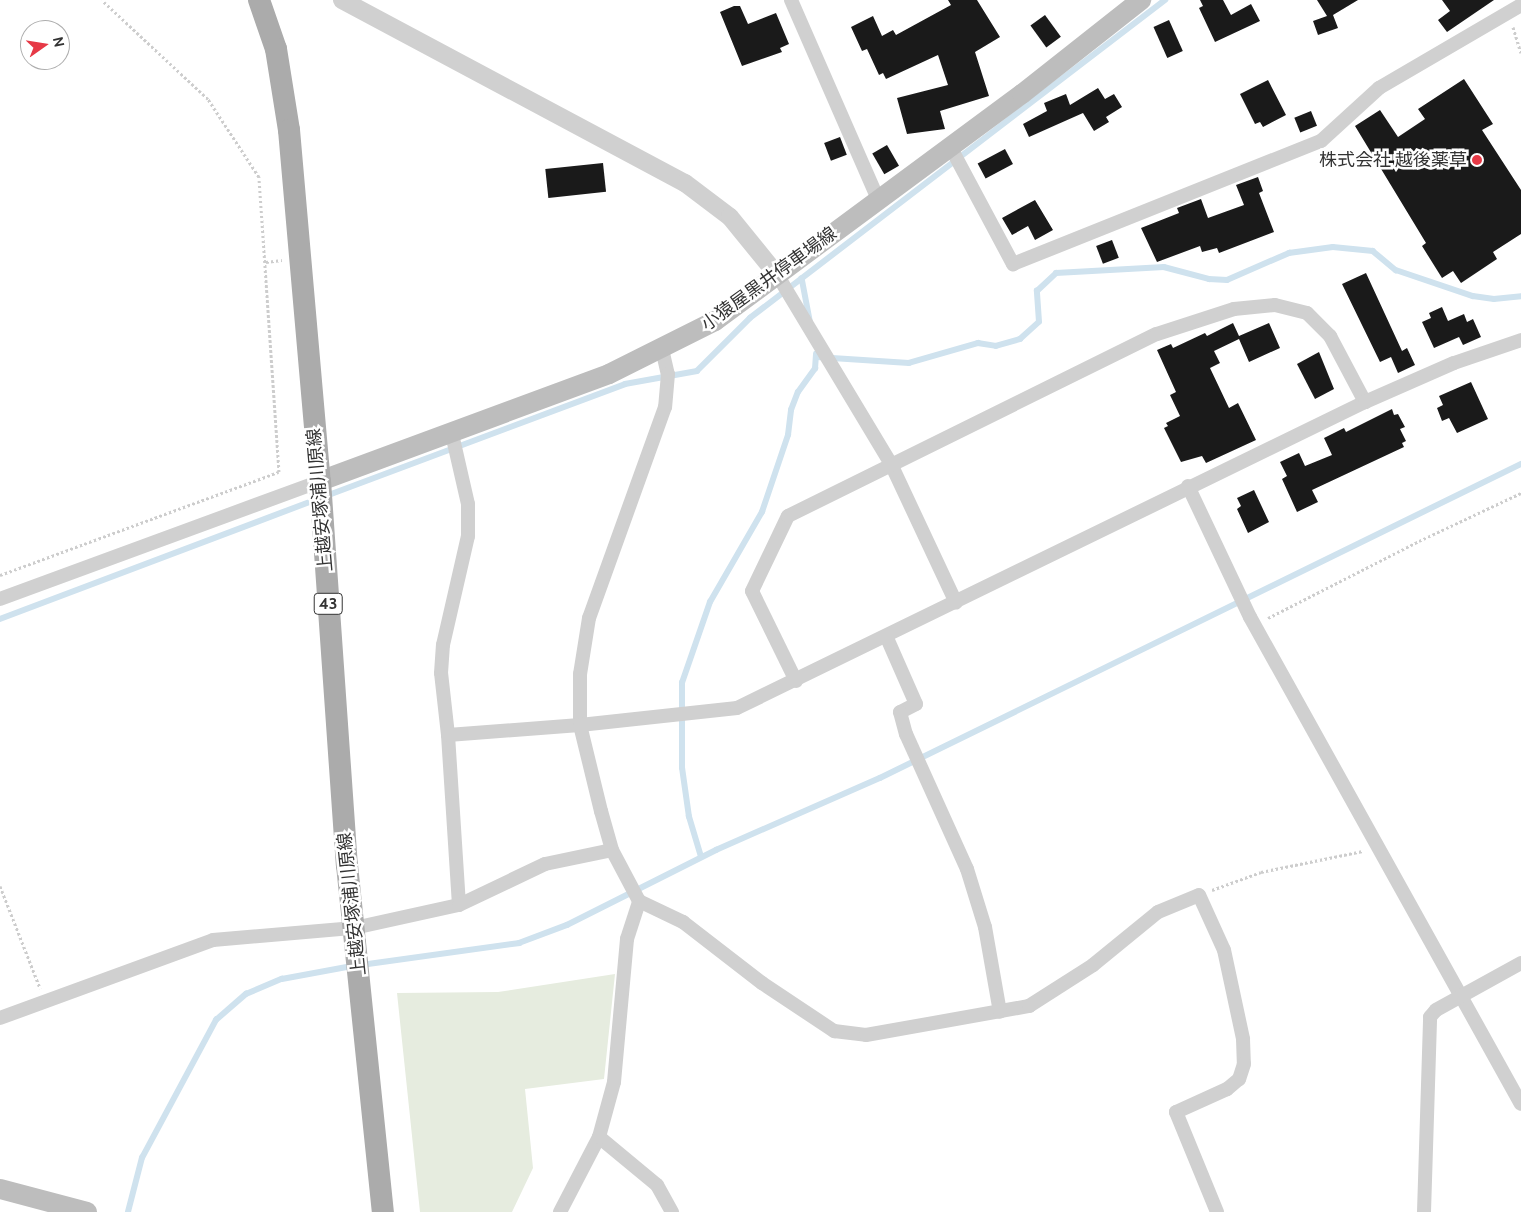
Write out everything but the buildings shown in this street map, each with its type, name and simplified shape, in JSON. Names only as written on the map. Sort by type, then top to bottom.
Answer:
[{"type":"main road","name":"上越安塚浦川原線","points":[[259,0],[276,49],[283,87],[320,481],[354,928],[383,1212]]},
{"type":"main road","name":"小猿屋黒井停車場線","points":[[320,481],[452,434],[609,374],[715,321],[951,148],[1141,0]]},
{"type":"main road","points":[[0,1189],[86,1212]]},
{"type":"street","points":[[342,0],[685,183],[730,218],[778,276],[890,464],[956,603]]},
{"type":"street","points":[[791,0],[878,200]]},
{"type":"street","points":[[951,148],[1013,264],[1322,141],[1379,88],[1509,14],[1521,5]]},
{"type":"street","points":[[796,680],[752,591],[769,552],[788,516],[890,464],[1157,334],[1234,309],[1275,305],[1307,314],[1330,336],[1365,402]]},
{"type":"street","points":[[448,735],[580,725],[737,708],[888,638],[1188,486],[1365,402],[1454,363],[1521,340]]},
{"type":"street","points":[[662,349],[668,374],[665,407],[589,618],[580,674],[580,725],[612,850],[639,901],[683,922],[762,983],[834,1031],[866,1035],[1029,1006],[1064,986],[1158,912],[1199,895],[1224,950],[1243,1039],[1244,1064],[1240,1078],[1227,1089],[1176,1112],[1217,1212]]},
{"type":"street","points":[[452,434],[468,504],[468,536],[443,644],[441,673],[448,735],[459,905]]},
{"type":"street","points":[[0,599],[320,481]]},
{"type":"street","points":[[1188,486],[1252,621],[1521,1104]]},
{"type":"street","points":[[888,638],[916,704],[900,712],[906,734],[967,869],[985,927],[1000,1012]]},
{"type":"street","points":[[0,1018],[213,940],[354,928],[459,905],[546,864],[612,850]]},
{"type":"street","points":[[560,1212],[599,1136],[614,1082],[627,939],[639,901]]},
{"type":"street","points":[[1424,1212],[1430,1017],[1461,996],[1521,963]]},
{"type":"street","points":[[599,1136],[657,1185],[672,1212]]},
{"type":"path","points":[[0,575],[279,472],[258,176],[208,99],[102,0]]},
{"type":"path","points":[[1509,14],[1521,53]]},
{"type":"path","points":[[1252,621],[1521,493]]},
{"type":"path","points":[[1199,895],[1261,872],[1378,848]]},
{"type":"path","points":[[0,886],[45,1002]]},
{"type":"shaded area","points":[[615,974],[604,1079],[525,1089],[533,1168],[512,1212],[420,1212],[397,993],[498,992]]},
{"type":"waterway","points":[[326,496],[625,384],[697,371],[750,318],[1165,0]]},
{"type":"waterway","points":[[817,357],[909,363],[978,343],[996,346],[1020,339],[1039,322],[1037,291],[1056,273],[1164,267],[1209,279],[1227,280],[1289,253],[1333,247],[1373,251],[1396,270],[1473,296],[1494,299],[1521,296]]},
{"type":"waterway","points":[[802,278],[810,320]]},
{"type":"waterway","points":[[701,857],[689,817],[682,768],[682,683],[710,602],[762,512],[788,435],[791,410],[798,392],[815,369],[816,354]]},
{"type":"waterway","points":[[361,965],[519,943],[567,925],[716,850],[880,778],[1521,464]]},
{"type":"waterway","points":[[0,619],[315,500]]},
{"type":"waterway","points":[[128,1212],[142,1158],[216,1020],[246,994],[282,979],[352,966]]},
{"type":"place","name":"株式会社 越後薬草","points":[[1477,160]]}]
